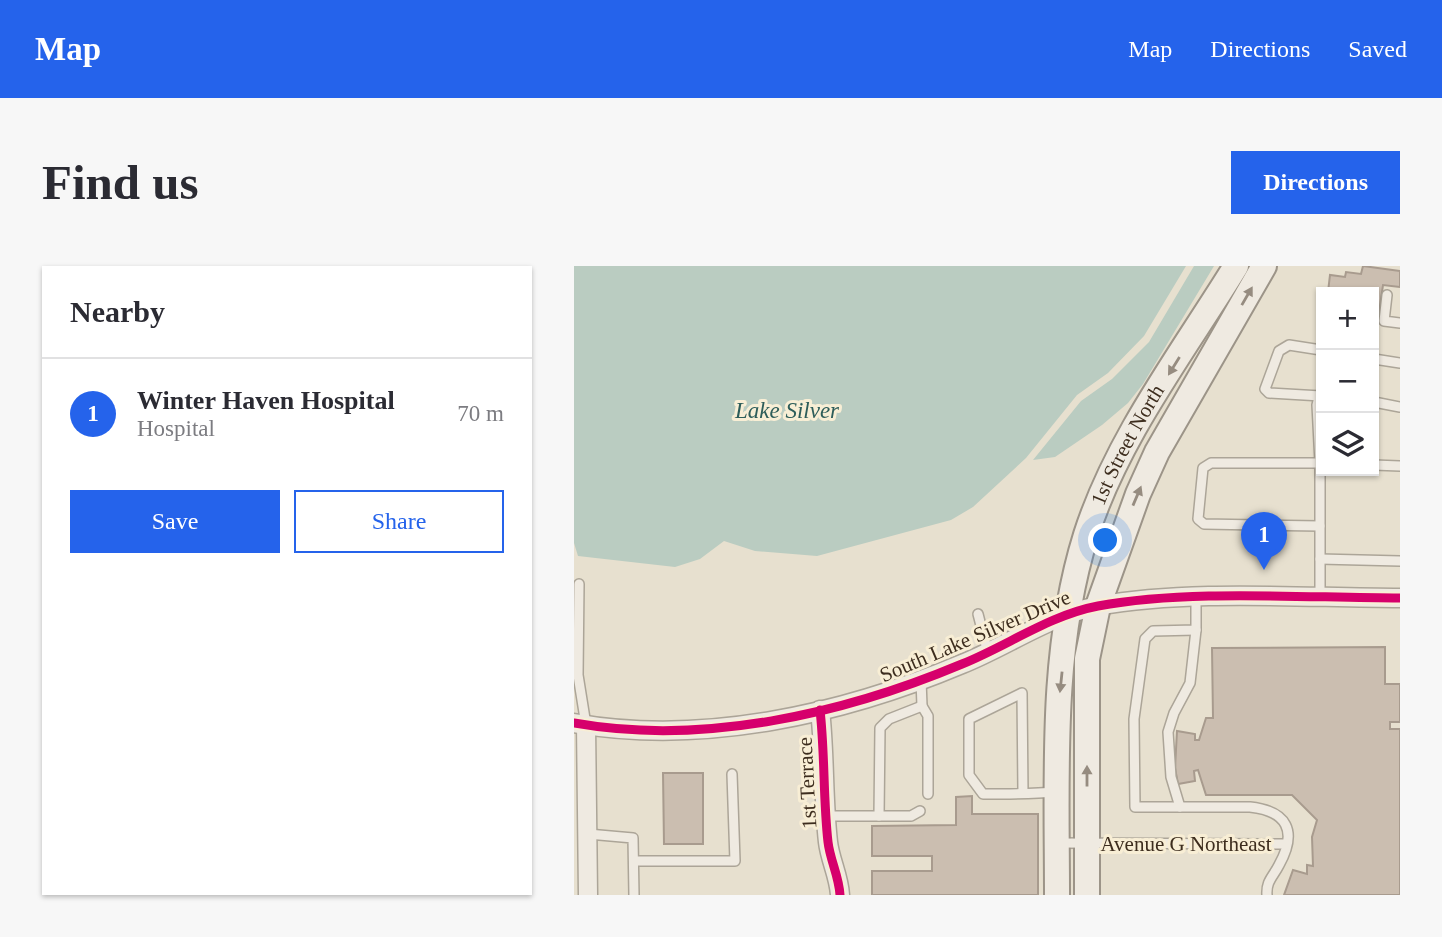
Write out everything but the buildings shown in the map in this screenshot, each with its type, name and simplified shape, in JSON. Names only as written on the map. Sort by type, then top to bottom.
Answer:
[{"type":"main road","name":"1st Street North","points":[[1057,895],[1058,719],[1068,614],[1086,536],[1106,485],[1132,433],[1236,266]]},
{"type":"main road","name":"1st Street North","points":[[1087,895],[1087,659],[1098,606],[1134,503],[1157,452],[1264,266]]},
{"type":"street","name":"South Lake Silver Drive","points":[[580,724],[654,728],[717,727],[767,721],[820,710],[886,694],[988,653],[1068,614],[1098,606],[1196,598],[1400,598]]},
{"type":"street","name":"1st Terrace","points":[[820,710],[829,852],[836,864],[840,895]]},
{"type":"street","points":[[580,724],[588,834],[589,895]]},
{"type":"lane","points":[[1387,295],[1384,321],[1400,323]]},
{"type":"lane","points":[[1316,349],[1289,345],[1279,351],[1265,389],[1269,393],[1316,397]]},
{"type":"lane","points":[[1379,360],[1400,363]]},
{"type":"lane","points":[[1379,403],[1400,407]]},
{"type":"lane","points":[[1316,463],[1211,463],[1203,468],[1198,519],[1204,524],[1320,526]]},
{"type":"lane","points":[[1379,465],[1400,466]]},
{"type":"lane","points":[[1320,598],[1321,476]]},
{"type":"lane","points":[[1320,559],[1400,561]]},
{"type":"lane","points":[[579,584],[580,724]]},
{"type":"lane","points":[[1180,807],[1171,777],[1168,732],[1192,676],[1196,598]]},
{"type":"lane","points":[[978,614],[988,653]]},
{"type":"lane","points":[[1196,630],[1153,631],[1145,639],[1134,719],[1135,807],[1269,809],[1282,816],[1286,822],[1286,844],[1281,863],[1266,884],[1266,895]]},
{"type":"lane","points":[[921,680],[922,706],[928,716],[928,794]]},
{"type":"lane","points":[[1023,793],[1022,693],[969,719],[969,775],[983,794],[1023,793],[1057,792]]},
{"type":"lane","points":[[879,816],[880,729],[889,719],[922,706]]},
{"type":"lane","points":[[634,861],[735,860],[732,774]]},
{"type":"lane","points":[[827,816],[911,816],[920,811]]},
{"type":"lane","points":[[588,834],[633,838],[634,895]]},
{"type":"lane","name":"Avenue G Northeast","points":[[1057,843],[1286,844]]},
{"type":"water","name":"Lake Silver","points":[[574,266],[1186,266],[1144,336],[1108,373],[1077,395],[1026,458],[973,507],[951,520],[817,556],[755,551],[724,541],[700,559],[675,567],[578,556],[574,543]]},
{"type":"water","points":[[1194,266],[1214,266],[1143,384],[1128,403],[1102,425],[1055,457],[1033,460],[1081,401],[1112,379],[1149,342]]},
{"type":"cycle path","points":[[574,723],[672,731],[722,728],[821,711],[916,682],[979,657],[1063,616],[1098,606],[1209,596],[1400,598]]},
{"type":"cycle path","points":[[820,710],[828,842],[840,895]]},
{"type":"place","name":"Winter Haven Hospital","points":[[1264,570]]}]
